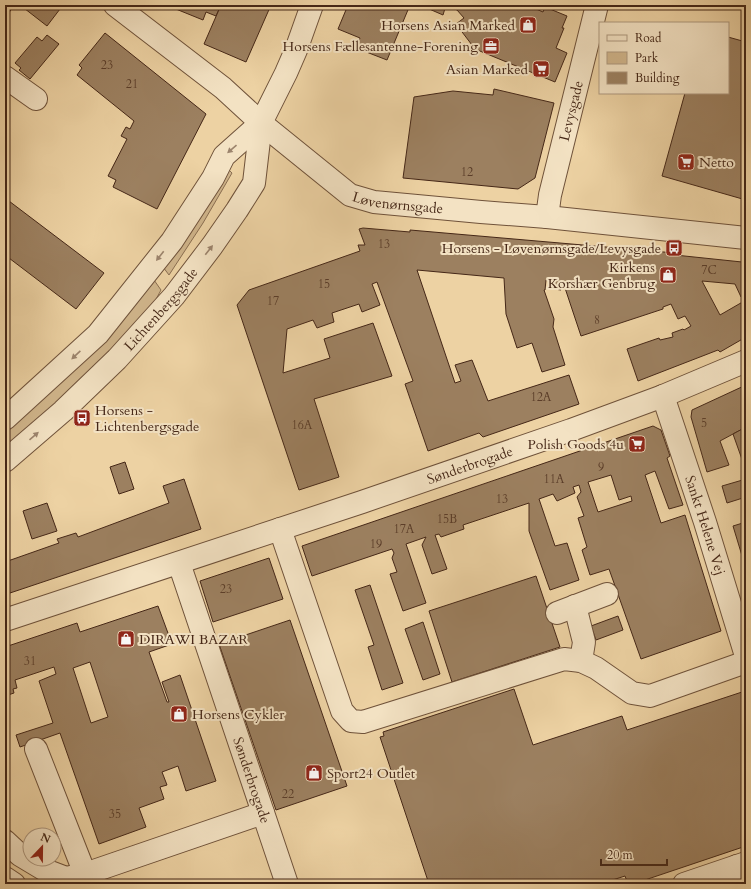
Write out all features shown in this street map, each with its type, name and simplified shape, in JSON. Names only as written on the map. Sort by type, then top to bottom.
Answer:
[{"type":"street","name":"Løvenørnsgade","points":[[115,5],[223,88],[261,123],[350,195],[363,200],[473,212],[547,217],[746,238]]},
{"type":"street","name":"Lichtenbergsgade","points":[[5,461],[63,411],[117,359],[174,296],[212,246],[254,183],[261,123],[289,67],[312,5]]},
{"type":"street","name":"Levysgade","points":[[547,217],[550,195],[597,5]]},
{"type":"street","points":[[5,77],[36,99]]},
{"type":"street","name":"Lichtenbergsgade","points":[[5,419],[98,334],[172,242],[213,178],[224,156],[261,123]]},
{"type":"street","name":"Sønderbrogade","points":[[5,620],[370,500],[556,435],[663,396],[746,361]]},
{"type":"street","name":"Sankt Helene Vej","points":[[663,396],[705,522],[746,656]]},
{"type":"street","points":[[280,529],[342,711],[351,721],[363,722],[564,659],[589,665],[632,693],[650,696],[746,662]]},
{"type":"street","name":"Sønderbrogade","points":[[179,563],[287,884]]},
{"type":"street","points":[[589,665],[584,642],[566,610],[607,594]]},
{"type":"street","points":[[36,749],[85,874]]},
{"type":"street","points":[[5,841],[20,855],[45,870],[66,878],[85,874],[263,813]]},
{"type":"street","points":[[684,884],[742,871]]},
{"type":"street","points":[[5,878],[14,884]]},
{"type":"green space","points":[[227,168],[232,173],[203,223],[169,275],[163,267]]},
{"type":"green space","points":[[154,280],[161,290],[149,312],[134,330],[5,451],[5,429]]},
{"type":"building","points":[[5,5],[14,6],[7,15],[5,14]]},
{"type":"building","points":[[20,5],[55,5],[60,9],[47,26]]},
{"type":"building","points":[[166,5],[221,5],[216,16],[206,12],[203,20]]},
{"type":"building","points":[[221,5],[271,5],[246,62],[204,44]]},
{"type":"building","points":[[348,5],[410,5],[387,60],[356,48],[360,38],[338,29]]},
{"type":"building","points":[[420,5],[446,5],[443,15]]},
{"type":"building","points":[[446,5],[527,5],[543,12],[545,7],[567,16],[556,48],[567,53],[555,82],[475,49],[456,24],[464,18],[457,10]]},
{"type":"building","points":[[105,33],[206,114],[157,209],[113,187],[116,180],[108,176],[127,139],[121,136],[126,127],[130,129],[134,121],[77,75],[82,68],[79,65]]},
{"type":"building","points":[[47,35],[59,44],[30,79],[19,70],[21,68],[15,63],[37,37],[42,41]]},
{"type":"building","points":[[729,37],[746,42],[746,200],[662,176],[685,94],[729,94]]},
{"type":"building","points":[[494,89],[554,103],[535,178],[518,189],[403,178],[414,97],[453,91],[493,95]]},
{"type":"building","points":[[5,198],[104,273],[76,309],[5,255]]},
{"type":"building","points":[[363,228],[410,232],[410,230],[675,253],[675,255],[742,262],[746,271],[746,295],[741,297],[735,284],[702,281],[720,315],[746,300],[746,337],[720,352],[718,350],[638,381],[627,349],[659,338],[660,340],[673,337],[672,333],[683,329],[684,330],[691,326],[685,316],[678,319],[671,304],[663,307],[663,309],[581,336],[563,282],[562,281],[561,290],[554,289],[555,280],[546,280],[544,290],[554,319],[553,327],[565,365],[542,372],[532,343],[517,348],[506,314],[504,278],[417,270],[455,383],[461,381],[455,365],[472,360],[488,401],[569,375],[579,404],[483,437],[479,433],[428,451],[405,384],[413,381],[377,282],[372,284],[380,305],[362,312],[359,304],[332,313],[334,322],[317,328],[313,320],[287,329],[283,373],[330,358],[324,339],[373,323],[392,376],[314,399],[339,477],[299,490],[237,305],[249,290],[360,251],[358,245],[365,245],[359,229]]},
{"type":"building","points":[[746,385],[746,427],[720,441],[729,465],[707,472],[691,417],[692,410]]},
{"type":"building","points":[[653,426],[661,430],[670,456],[667,458],[683,505],[669,509],[655,471],[645,475],[661,523],[685,515],[721,631],[641,659],[609,569],[590,575],[582,550],[587,547],[578,518],[584,516],[577,497],[581,492],[579,485],[573,487],[575,493],[557,501],[553,494],[539,499],[555,546],[567,543],[579,580],[550,590],[529,531],[529,503],[463,525],[464,529],[441,537],[439,534],[435,535],[447,569],[432,574],[422,545],[426,537],[406,544],[426,603],[403,611],[390,574],[397,572],[392,558],[394,553],[392,549],[312,576],[302,546]],"holes":[[[611,475],[619,500],[631,496],[632,501],[598,512],[588,482]]]},
{"type":"building","points":[[746,427],[746,464],[744,465],[733,434]]},
{"type":"building","points":[[125,462],[134,489],[119,494],[110,467]]},
{"type":"building","points":[[184,479],[201,529],[7,594],[5,589],[5,562],[59,543],[57,539],[76,533],[78,537],[169,503],[163,486]]},
{"type":"building","points":[[746,479],[746,497],[727,503],[722,486]]},
{"type":"building","points":[[47,503],[57,531],[32,539],[23,511]]},
{"type":"building","points":[[746,522],[746,569],[733,526]]},
{"type":"building","points":[[269,558],[283,599],[213,622],[200,581]]},
{"type":"building","points":[[536,576],[560,647],[452,682],[429,611]]},
{"type":"building","points":[[370,585],[403,683],[382,690],[368,647],[374,645],[355,590]]},
{"type":"building","points":[[158,606],[172,644],[149,652],[167,702],[169,702],[162,682],[180,675],[216,781],[186,791],[178,766],[162,772],[167,785],[160,787],[164,799],[139,808],[146,827],[99,844],[60,733],[20,747],[16,735],[53,723],[39,681],[56,674],[54,667],[15,680],[17,688],[13,689],[14,693],[5,696],[5,647],[77,623],[80,632]],"holes":[[[90,662],[108,717],[91,723],[73,668]]]},
{"type":"building","points":[[618,616],[623,630],[596,640],[591,626]]},
{"type":"building","points":[[290,620],[347,786],[276,810],[219,644]]},
{"type":"building","points":[[423,622],[440,674],[423,680],[405,629]]},
{"type":"building","points":[[514,689],[533,745],[622,716],[627,730],[742,692],[746,705],[746,846],[633,884],[628,884],[625,876],[600,884],[429,884],[380,737],[384,736],[383,732]]},
{"type":"place","name":"Horsens Asian Marked","points":[[528,25]]},
{"type":"place","name":"Horsens Fællesantenne-Forening","points":[[491,46]]},
{"type":"place","name":"Asian Marked","points":[[541,69]]},
{"type":"place","name":"Netto","points":[[686,162]]},
{"type":"place","name":"Horsens - Løvenørnsgade/Levysgade","points":[[674,248]]},
{"type":"place","name":"Kirkens Korshær Genbrug","points":[[668,275]]},
{"type":"place","name":"Horsens - Lichtenbergsgade","points":[[82,418]]},
{"type":"place","name":"Polish Goods 4u","points":[[637,444]]},
{"type":"place","name":"DIRAWI BAZAR","points":[[126,639]]},
{"type":"place","name":"Horsens Cykler","points":[[179,714]]},
{"type":"place","name":"Sport24 Outlet","points":[[314,773]]}]
